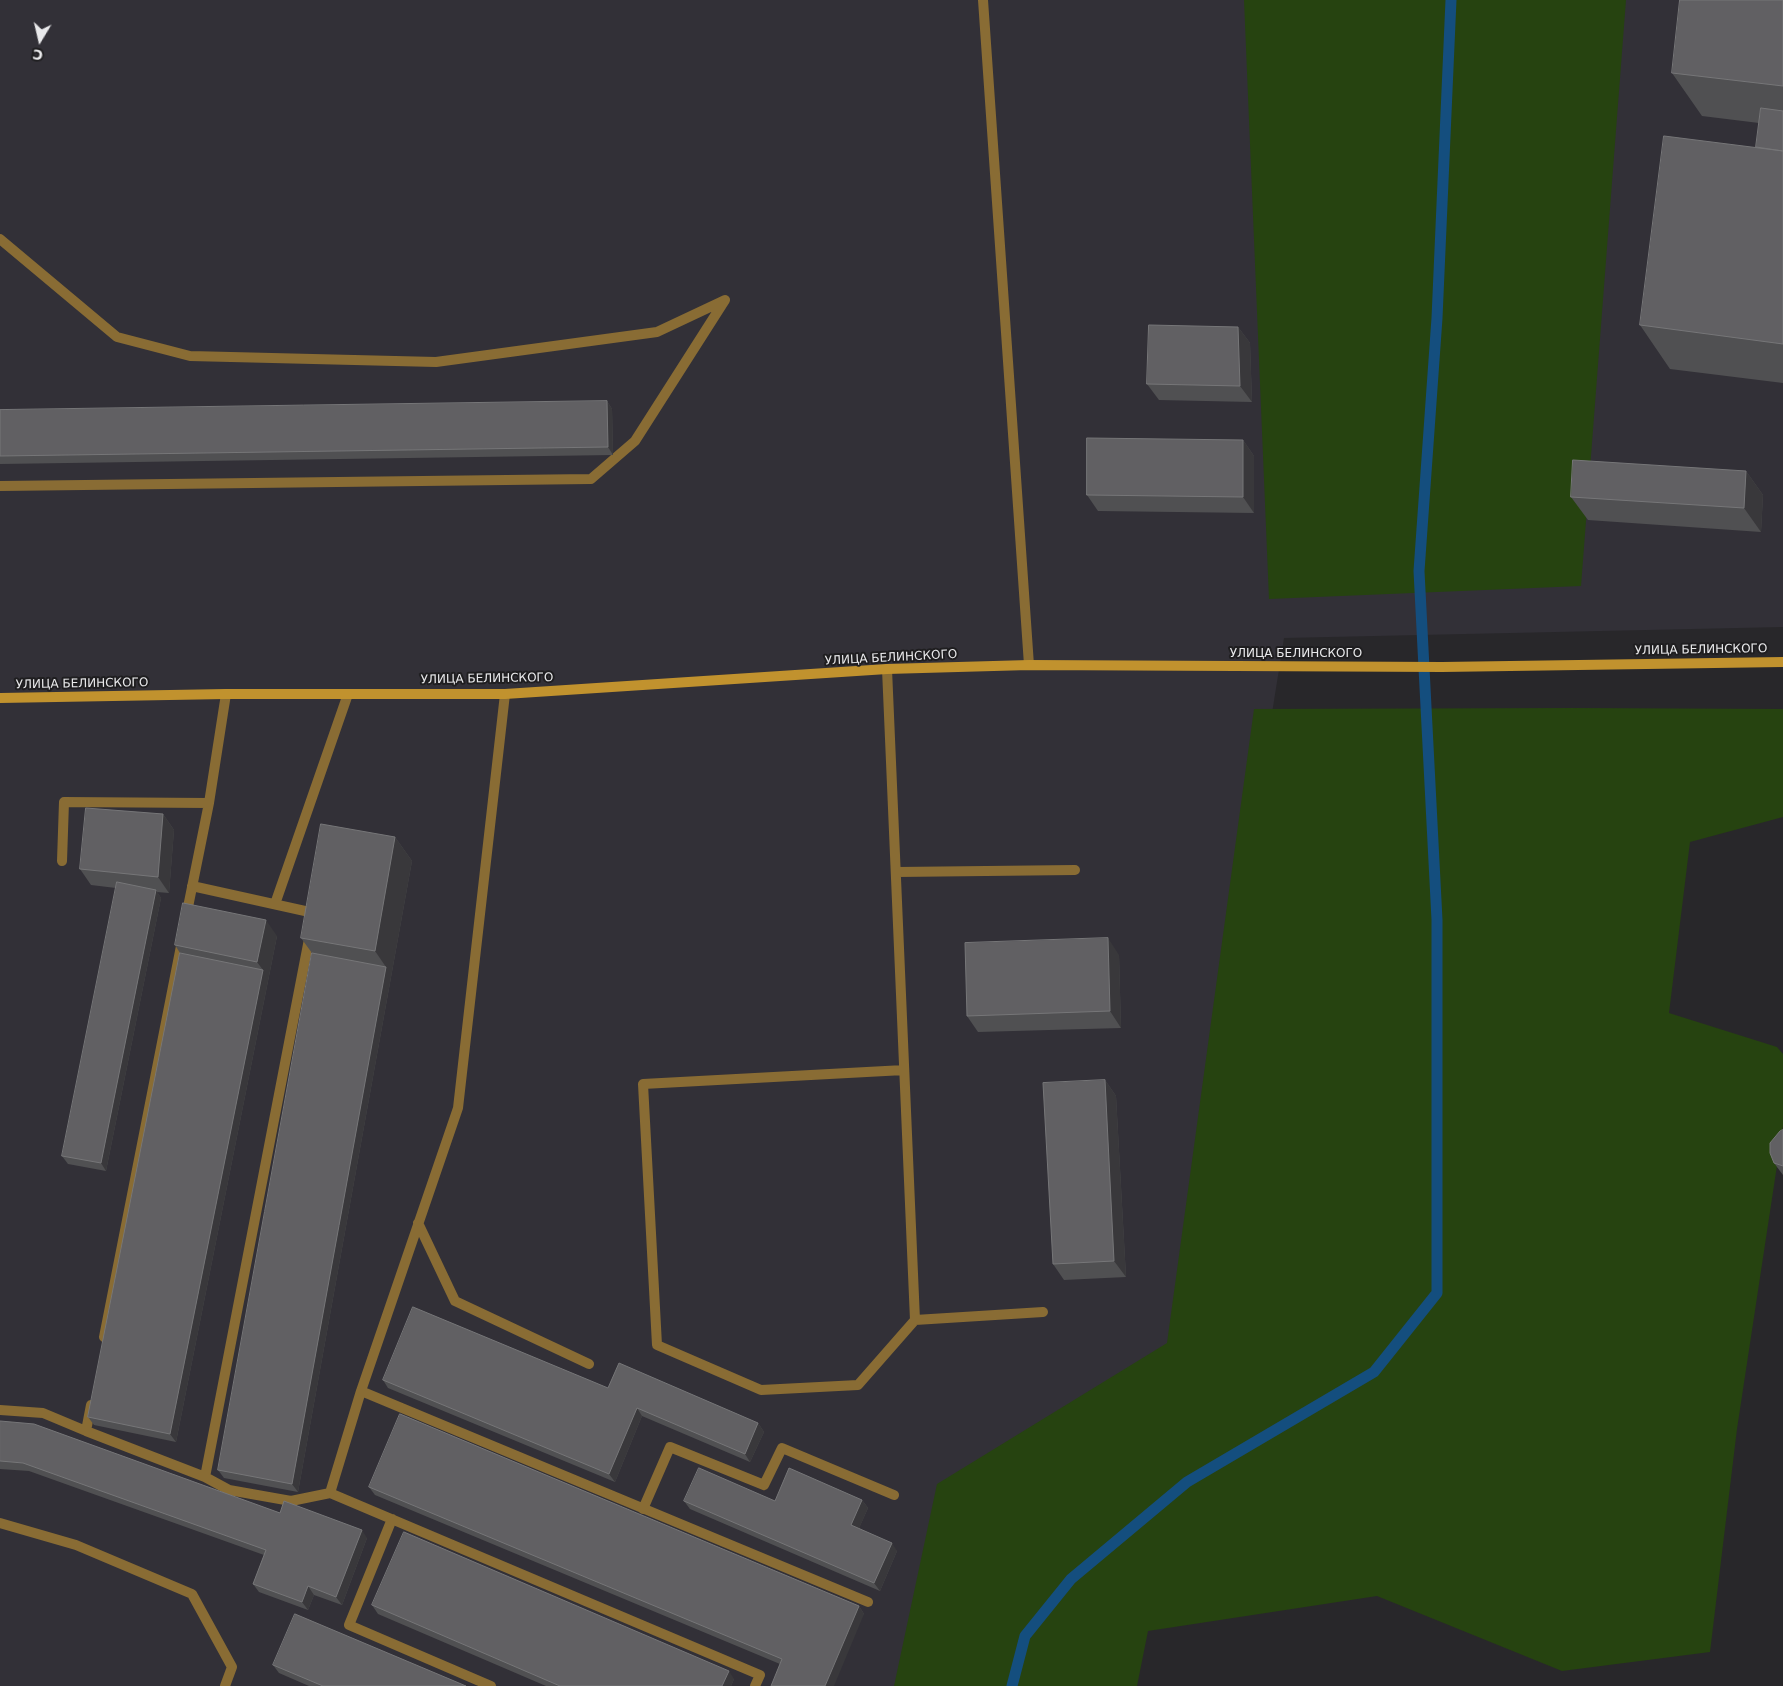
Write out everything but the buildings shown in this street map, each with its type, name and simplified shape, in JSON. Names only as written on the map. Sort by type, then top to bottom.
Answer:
[{"type":"street","name":"УЛИЦА БЕЛИНСКОГО","points":[[0,698],[226,694],[505,694],[887,670],[1029,665],[1442,667],[1783,662]]},
{"type":"lane","points":[[983,0],[1029,665]]},
{"type":"lane","points":[[0,239],[117,337],[190,356],[436,362],[656,332],[725,300],[635,441],[591,479],[0,486]]},
{"type":"lane","points":[[887,670],[915,1320],[858,1385],[761,1390],[657,1344],[643,1084],[904,1070]]},
{"type":"lane","points":[[103,1344],[209,803],[226,694]]},
{"type":"lane","points":[[275,904],[348,694]]},
{"type":"lane","points":[[330,1493],[361,1391],[458,1108],[505,694]]},
{"type":"lane","points":[[62,861],[64,802],[209,803]]},
{"type":"lane","points":[[897,872],[1075,870]]},
{"type":"lane","points":[[192,886],[314,913],[205,1477]]},
{"type":"lane","points":[[418,1223],[455,1301],[588,1364]]},
{"type":"lane","points":[[915,1320],[1043,1312]]},
{"type":"lane","points":[[361,1391],[868,1602]]},
{"type":"lane","points":[[86,1431],[94,1392]]},
{"type":"lane","points":[[0,1410],[43,1413],[205,1477],[229,1490],[291,1500],[330,1493],[760,1675],[755,1686]]},
{"type":"lane","points":[[643,1508],[670,1447],[764,1485],[782,1448],[894,1496]]},
{"type":"lane","points":[[392,1519],[349,1625],[491,1686]]},
{"type":"lane","points":[[0,1522],[76,1545],[192,1594],[232,1667],[225,1686]]},
{"type":"shaded area","points":[[0,0],[1783,0],[1783,627],[1284,638],[1117,1686],[0,1686]]},
{"type":"green space","points":[[1244,0],[1626,0],[1581,586],[1269,599]]},
{"type":"green space","points":[[1254,709],[1783,709],[1783,817],[1690,842],[1669,1013],[1777,1047],[1783,1054],[1783,1126],[1737,1429],[1710,1652],[1562,1671],[1377,1596],[1148,1631],[1137,1686],[894,1686],[937,1484],[1167,1343]]},
{"type":"waterway","points":[[1012,1686],[1025,1636],[1071,1579],[1187,1482],[1374,1372],[1437,1293],[1437,920],[1419,571],[1437,318],[1451,0]]}]
